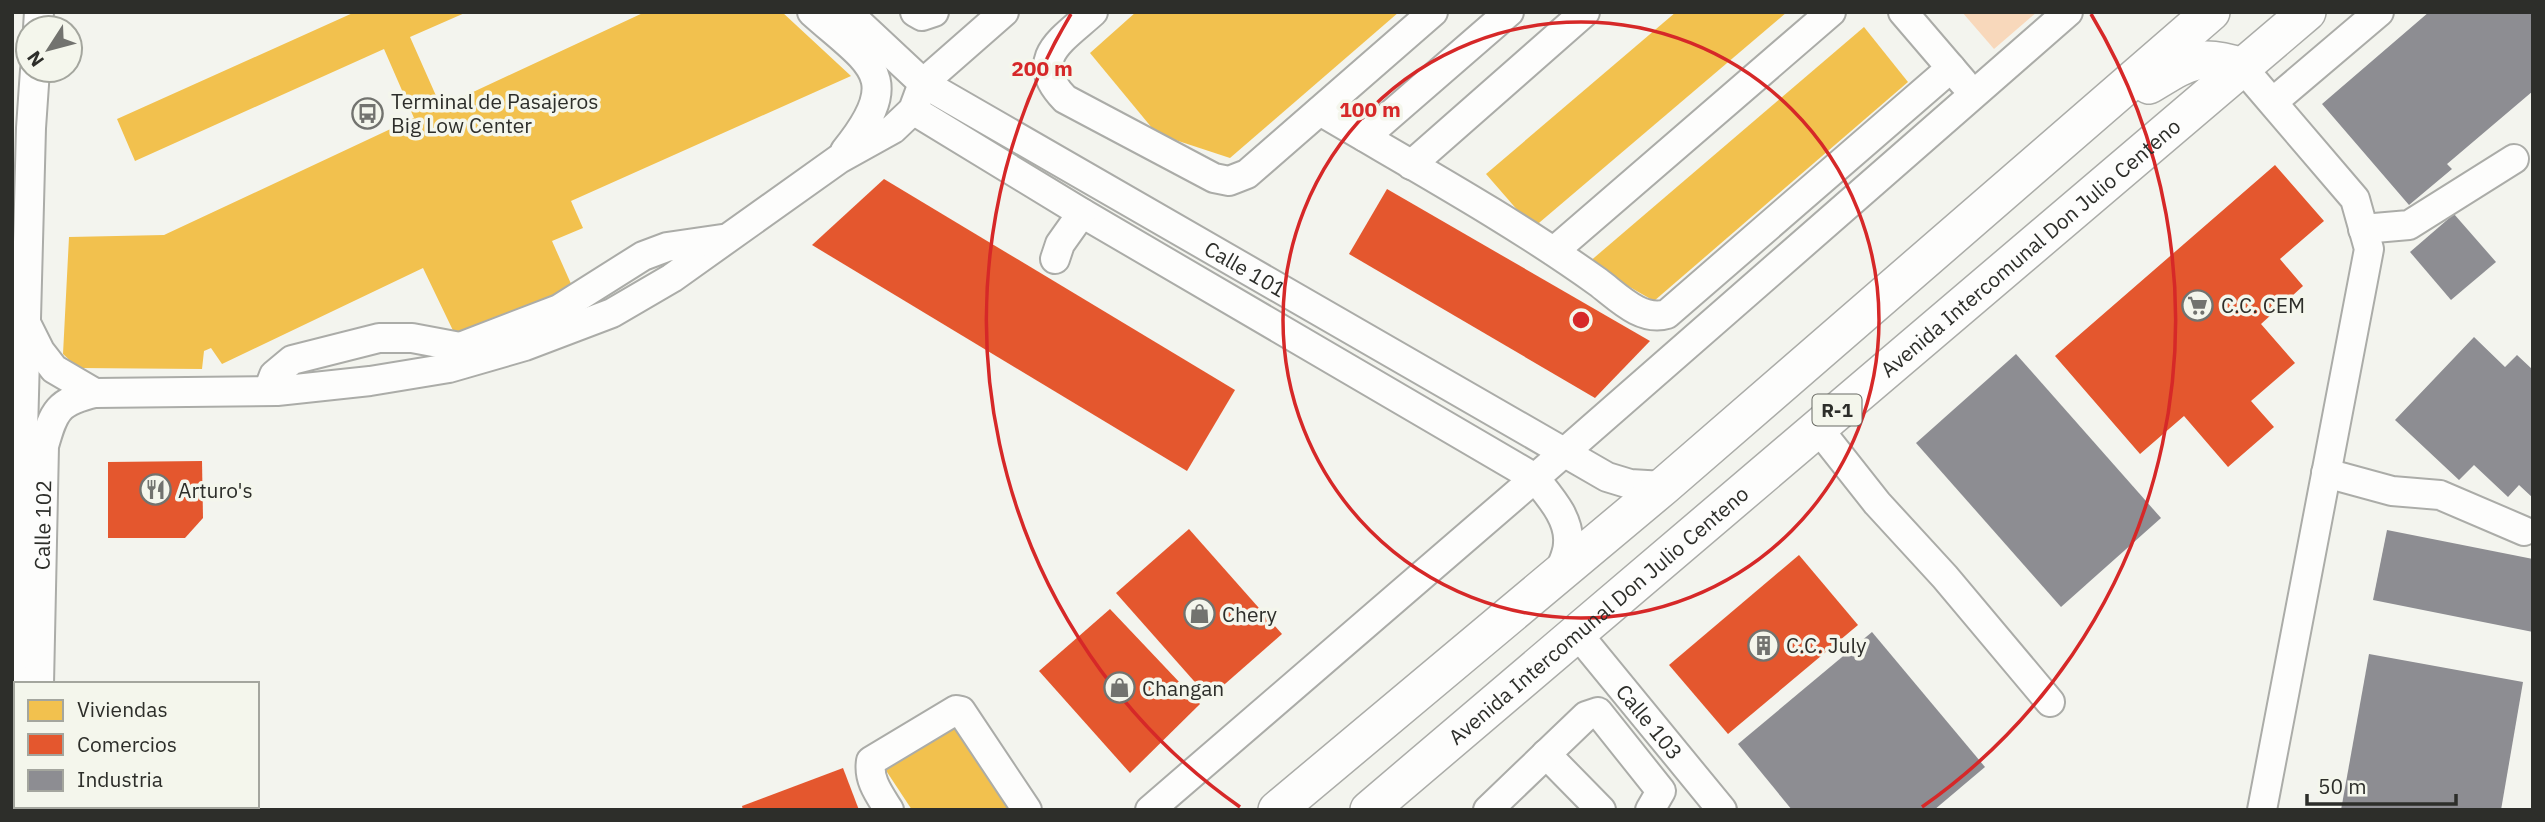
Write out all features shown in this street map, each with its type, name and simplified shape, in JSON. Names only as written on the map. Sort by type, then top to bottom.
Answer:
[{"type":"main road","name":"R-1","points":[[1277,810],[1664,486],[2211,12]]},
{"type":"main road","name":"Avenida Intercomunal Don Julio Centeno","points":[[1369,810],[2306,12]]},
{"type":"main road","points":[[2073,132],[2192,61],[2217,58],[2242,67]]},
{"type":"street","points":[[812,12],[871,66],[878,85],[874,105],[864,128],[839,159]]},
{"type":"street","name":"Calle 101","points":[[847,12],[923,83],[1607,477],[1630,484],[1664,486]]},
{"type":"street","points":[[915,12],[922,16],[934,12]]},
{"type":"street","points":[[27,326],[40,351],[54,369],[95,393],[268,391],[370,381],[449,368],[525,346],[612,313],[672,278],[839,159],[893,129],[913,110],[923,83],[1004,12]]},
{"type":"street","points":[[1093,12],[1052,48],[1047,62],[1052,86],[1065,99],[1214,178],[1229,181],[1247,174],[1433,12]]},
{"type":"street","points":[[1365,137],[1509,12]]},
{"type":"street","points":[[1554,251],[1831,12]]},
{"type":"street","points":[[1903,12],[1973,95]]},
{"type":"street","points":[[1150,810],[2068,12]]},
{"type":"street","points":[[2273,102],[2379,12]]},
{"type":"street","points":[[1411,165],[1578,14]]},
{"type":"street","points":[[2242,67],[2355,199],[2369,249],[2262,810]]},
{"type":"street","points":[[1320,111],[1554,251],[1638,311],[1656,318],[1667,314],[1951,68]]},
{"type":"street","name":"Calle 102","points":[[19,682],[20,547],[34,84]]},
{"type":"street","name":"Calle 101","points":[[913,110],[1082,213],[1535,478],[1553,500],[1567,528],[1569,546],[1560,571]]},
{"type":"street","points":[[2363,229],[2409,225],[2514,159]]},
{"type":"street","points":[[1055,259],[1059,244],[1082,213]]},
{"type":"street","points":[[268,391],[274,375],[292,360],[379,338],[412,338],[460,347],[559,309],[643,256],[667,247],[729,238]]},
{"type":"street","name":"Calle 102","points":[[39,682],[44,446],[52,416],[70,399],[95,393]]},
{"type":"street","points":[[1817,428],[1877,503],[1945,577],[2050,702]]},
{"type":"street","points":[[2326,473],[2392,491],[2441,495],[2524,531]]},
{"type":"street","name":"Calle 103","points":[[1576,632],[1720,809]]},
{"type":"street","points":[[889,810],[875,789],[870,770],[872,761],[956,710],[961,711],[1027,810]]},
{"type":"street","points":[[1488,810],[1586,716],[1598,712],[1659,787],[1660,797],[1650,810]]},
{"type":"street","points":[[1546,754],[1601,810]]},
{"type":"shaded area","points":[[1962,12],[2037,12],[1994,49]]},
{"type":"building: Viviendas","points":[[355,12],[467,12],[410,37],[441,107],[645,12],[782,12],[851,76],[571,201],[583,228],[552,241],[576,295],[459,343],[423,268],[222,364],[211,348],[204,351],[202,369],[78,368],[63,354],[69,237],[164,235],[414,118],[384,49],[135,161],[117,119]]},
{"type":"building: Viviendas","points":[[1136,12],[1399,12],[1230,158],[1157,134],[1090,53]]},
{"type":"building: Viviendas","points":[[1676,12],[1787,12],[1533,228],[1486,174]]},
{"type":"building: Viviendas","points":[[1864,27],[1908,82],[1654,301],[1588,263]]},
{"type":"building: Viviendas","points":[[959,718],[1018,810],[912,810],[883,766]]},
{"type":"building: Comercios","name":"C.C. CEM","points":[[2275,165],[2324,221],[2280,259],[2303,286],[2261,324],[2295,363],[2251,401],[2274,427],[2228,467],[2184,416],[2140,454],[2055,356]]},
{"type":"building: Comercios","points":[[884,179],[1235,390],[1187,471],[812,245]]},
{"type":"building: Comercios","points":[[1387,189],[1650,341],[1595,398],[1349,254]]},
{"type":"building: Comercios","name":"Arturo's","points":[[202,461],[203,518],[185,538],[108,538],[108,462]]},
{"type":"building: Comercios","name":"Chery","points":[[1189,529],[1282,634],[1209,698],[1116,593]]},
{"type":"building: Comercios","name":"C.C. July","points":[[1799,555],[1858,625],[1728,734],[1669,665]]},
{"type":"building: Comercios","name":"Changan","points":[[1110,609],[1200,704],[1130,773],[1039,671]]},
{"type":"building: Comercios","points":[[843,768],[859,810],[743,810],[742,806]]},
{"type":"building: Industria","points":[[2429,12],[2533,12],[2533,91],[2447,164],[2452,169],[2409,205],[2322,104]]},
{"type":"building: Industria","points":[[2454,214],[2496,262],[2451,300],[2410,252]]},
{"type":"building: Industria","points":[[2474,337],[2505,367],[2517,355],[2533,370],[2533,498],[2519,485],[2508,497],[2474,465],[2459,480],[2395,420]]},
{"type":"building: Industria","points":[[2016,354],[2161,518],[2061,607],[1916,443]]},
{"type":"building: Industria","points":[[2387,530],[2533,559],[2533,632],[2373,600]]},
{"type":"building: Industria","points":[[1872,632],[1985,767],[1934,810],[1792,810],[1738,744]]},
{"type":"building: Industria","points":[[2369,654],[2523,682],[2501,810],[2341,810]]},
{"type":"place","name":"Terminal de Pasajeros Big Low Center","points":[[368,113]]},
{"type":"place","name":"C.C. CEM","points":[[2198,305]]},
{"type":"place","name":"Arturo's","points":[[155,490]]},
{"type":"place","name":"Chery","points":[[1199,614]]},
{"type":"place","name":"C.C. July","points":[[1763,645]]},
{"type":"place","name":"Changan","points":[[1119,688]]}]
